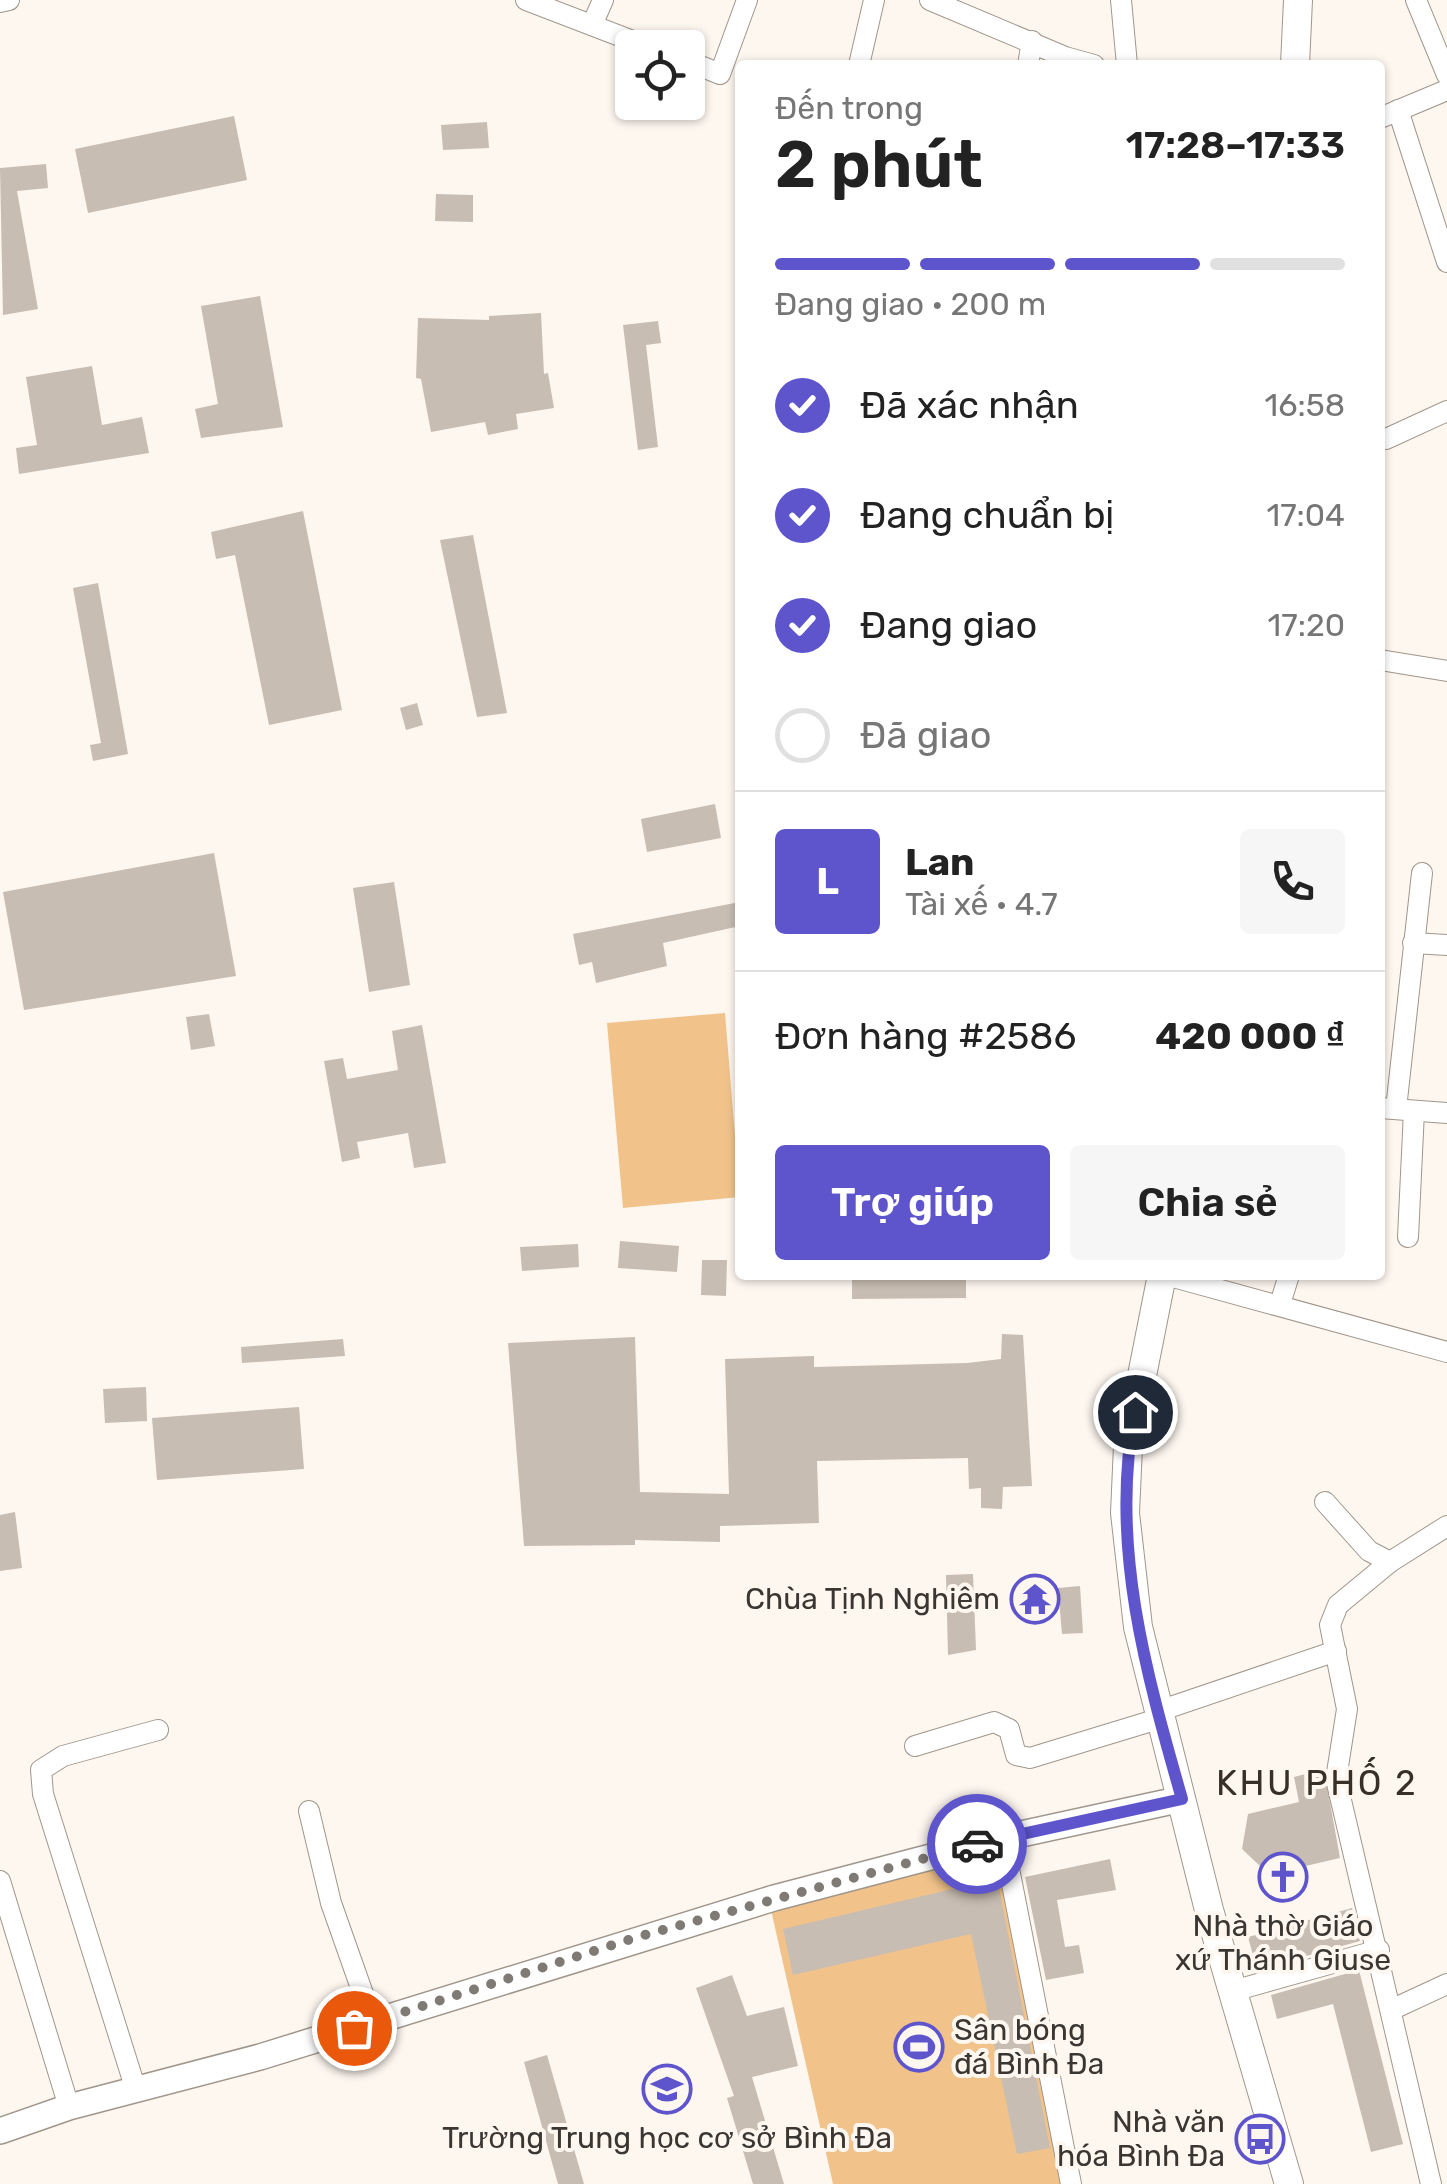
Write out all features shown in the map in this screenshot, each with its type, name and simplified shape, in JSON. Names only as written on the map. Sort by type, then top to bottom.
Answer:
[{"type":"main road","points":[[1295,60],[1298,0]]},
{"type":"main road","points":[[1163,1280],[1128,1446],[1125,1513],[1138,1627],[1158,1715],[1289,2184]]},
{"type":"street","points":[[0,2],[9,0]]},
{"type":"street","points":[[526,0],[615,34]]},
{"type":"street","points":[[592,25],[603,0]]},
{"type":"street","points":[[705,68],[720,74],[747,0]]},
{"type":"street","points":[[860,60],[874,0]]},
{"type":"street","points":[[931,0],[1078,60]]},
{"type":"street","points":[[1122,0],[1127,60]]},
{"type":"street","points":[[1416,0],[1447,75]]},
{"type":"street","points":[[1029,60],[1032,42]]},
{"type":"street","points":[[1447,90],[1389,114],[1428,196],[1447,262]]},
{"type":"street","points":[[1386,439],[1447,411]]},
{"type":"street","points":[[1385,661],[1447,671]]},
{"type":"street","points":[[1408,1237],[1397,1110],[1422,874]]},
{"type":"street","points":[[1413,943],[1447,945]]},
{"type":"street","points":[[1397,1110],[1447,1113]]},
{"type":"street","points":[[1184,1280],[1447,1352]]},
{"type":"street","points":[[1280,1304],[1287,1280]]},
{"type":"street","points":[[1324,1502],[1369,1551],[1390,1562]]},
{"type":"street","points":[[1431,2184],[1393,2009],[1336,1780],[1347,1709],[1330,1625],[1338,1606],[1390,1562],[1447,1526]]},
{"type":"street","points":[[915,1746],[994,1722],[1009,1729],[1016,1755],[1030,1758],[1336,1651]]},
{"type":"street","points":[[136,2090],[44,1794],[42,1770],[63,1756],[158,1730]]},
{"type":"street","points":[[0,2131],[69,2107],[373,2022],[641,1936],[1003,1838],[1182,1799]]},
{"type":"street","points":[[308,1811],[331,1904],[373,2022]]},
{"type":"street","points":[[1003,1838],[1072,2184]]},
{"type":"street","points":[[0,1881],[69,2107]]},
{"type":"street","points":[[1234,1990],[1379,1950]]},
{"type":"street","points":[[1393,2009],[1447,1984]]},
{"type":"shaded area","points":[[725,1013],[735,1136],[735,1197],[623,1208],[607,1023]]},
{"type":"shaded area","name":"Sân bóng đá Bình Đa","points":[[997,1852],[1064,2184],[833,2184],[771,1910]]},
{"type":"building","points":[[234,116],[247,180],[88,213],[75,149]]},
{"type":"building","points":[[487,122],[489,148],[443,150],[441,125]]},
{"type":"building","points":[[46,164],[48,188],[17,191],[38,309],[3,315],[0,168]]},
{"type":"building","points":[[436,194],[473,195],[473,222],[435,221]]},
{"type":"building","points":[[260,296],[283,427],[201,438],[195,409],[218,404],[201,306]]},
{"type":"building","points":[[541,313],[544,374],[548,373],[554,408],[516,414],[518,429],[488,435],[485,422],[431,432],[421,379],[416,378],[418,318],[489,320],[489,316]]},
{"type":"building","points":[[658,321],[661,343],[646,345],[658,447],[638,450],[623,325]]},
{"type":"building","points":[[92,366],[102,425],[142,417],[149,453],[19,474],[16,448],[37,445],[26,377]]},
{"type":"building","points":[[303,511],[342,710],[269,725],[235,555],[216,559],[211,532]]},
{"type":"building","points":[[473,535],[507,713],[477,717],[440,540]]},
{"type":"building","points":[[98,583],[128,754],[93,761],[90,745],[101,743],[73,588]]},
{"type":"building","points":[[417,703],[423,725],[406,730],[400,708]]},
{"type":"building","points":[[715,804],[721,838],[647,852],[641,819]]},
{"type":"building","points":[[214,853],[236,976],[24,1010],[3,892]]},
{"type":"building","points":[[394,882],[410,985],[369,992],[353,888]]},
{"type":"building","points":[[735,903],[735,927],[663,943],[667,966],[596,983],[592,962],[579,965],[573,934]]},
{"type":"building","points":[[209,1014],[215,1046],[191,1050],[186,1017]]},
{"type":"building","points":[[422,1025],[446,1163],[414,1168],[408,1133],[357,1142],[360,1158],[342,1162],[324,1061],[343,1058],[347,1079],[398,1070],[392,1031]]},
{"type":"building","points":[[620,1241],[679,1246],[677,1272],[618,1268]]},
{"type":"building","points":[[578,1244],[579,1267],[522,1271],[520,1247]]},
{"type":"building","points":[[702,1260],[727,1260],[726,1296],[701,1295]]},
{"type":"building","points":[[852,1280],[966,1280],[966,1298],[852,1299]]},
{"type":"building","points":[[1002,1334],[1023,1335],[1032,1486],[1003,1487],[1002,1509],[981,1508],[981,1488],[969,1489],[968,1458],[817,1461],[819,1523],[720,1526],[720,1542],[635,1540],[635,1545],[524,1546],[508,1343],[635,1337],[640,1492],[729,1494],[725,1359],[814,1356],[814,1367],[967,1363],[1001,1359]]},
{"type":"building","points":[[343,1339],[345,1356],[242,1363],[241,1347]]},
{"type":"building","points":[[146,1387],[147,1421],[105,1423],[103,1389]]},
{"type":"building","points":[[299,1407],[304,1469],[157,1480],[152,1418]]},
{"type":"building","points":[[15,1512],[22,1568],[0,1571],[0,1515]]},
{"type":"building","points":[[973,1574],[976,1650],[948,1655],[946,1575]]},
{"type":"building","points":[[1080,1586],[1083,1633],[1062,1634],[1058,1588]]},
{"type":"building","points":[[1324,1769],[1340,1858],[1263,1876],[1260,1866],[1242,1849],[1248,1814],[1299,1802],[1294,1777]]},
{"type":"building","points":[[1110,1859],[1116,1890],[1057,1900],[1065,1947],[1079,1945],[1084,1973],[1046,1980],[1025,1877]]},
{"type":"building","points":[[996,1873],[1050,2148],[1017,2154],[971,1934],[793,1975],[783,1929],[961,1887],[960,1881]]},
{"type":"building","points":[[1352,1908],[1360,1941],[1257,1970],[1248,1937]]},
{"type":"building","points":[[1359,1970],[1403,2144],[1371,2152],[1333,2004],[1277,2019],[1271,1995]]},
{"type":"building","points":[[732,1975],[747,2016],[784,2007],[798,2066],[752,2077],[784,2184],[753,2184],[727,2098],[734,2096],[696,1988]]},
{"type":"building","points":[[547,2055],[584,2184],[558,2184],[524,2062]]},
{"type":"way so far","points":[[354,2028],[641,1936],[977,1844]]},
{"type":"place","name":"Chùa Tịnh Nghiêm","points":[[1035,1599]]},
{"type":"place","name":"Nhà thờ Giáo xứ Thánh Giuse","points":[[1283,1877]]},
{"type":"place","name":"Sân bóng đá Bình Đa","points":[[919,2047]]},
{"type":"place","name":"Trường Trung học cơ sở Bình Đa","points":[[667,2089]]},
{"type":"place","name":"Nhà văn hóa Bình Đa","points":[[1260,2139]]},
{"type":"district","name":"KHU PHỐ 2","points":[[1317,1783]]},
{"type":"route","points":[[977,1844],[1182,1799],[1156,1712],[1132,1582],[1125,1513],[1128,1446],[1135,1412]]}]
